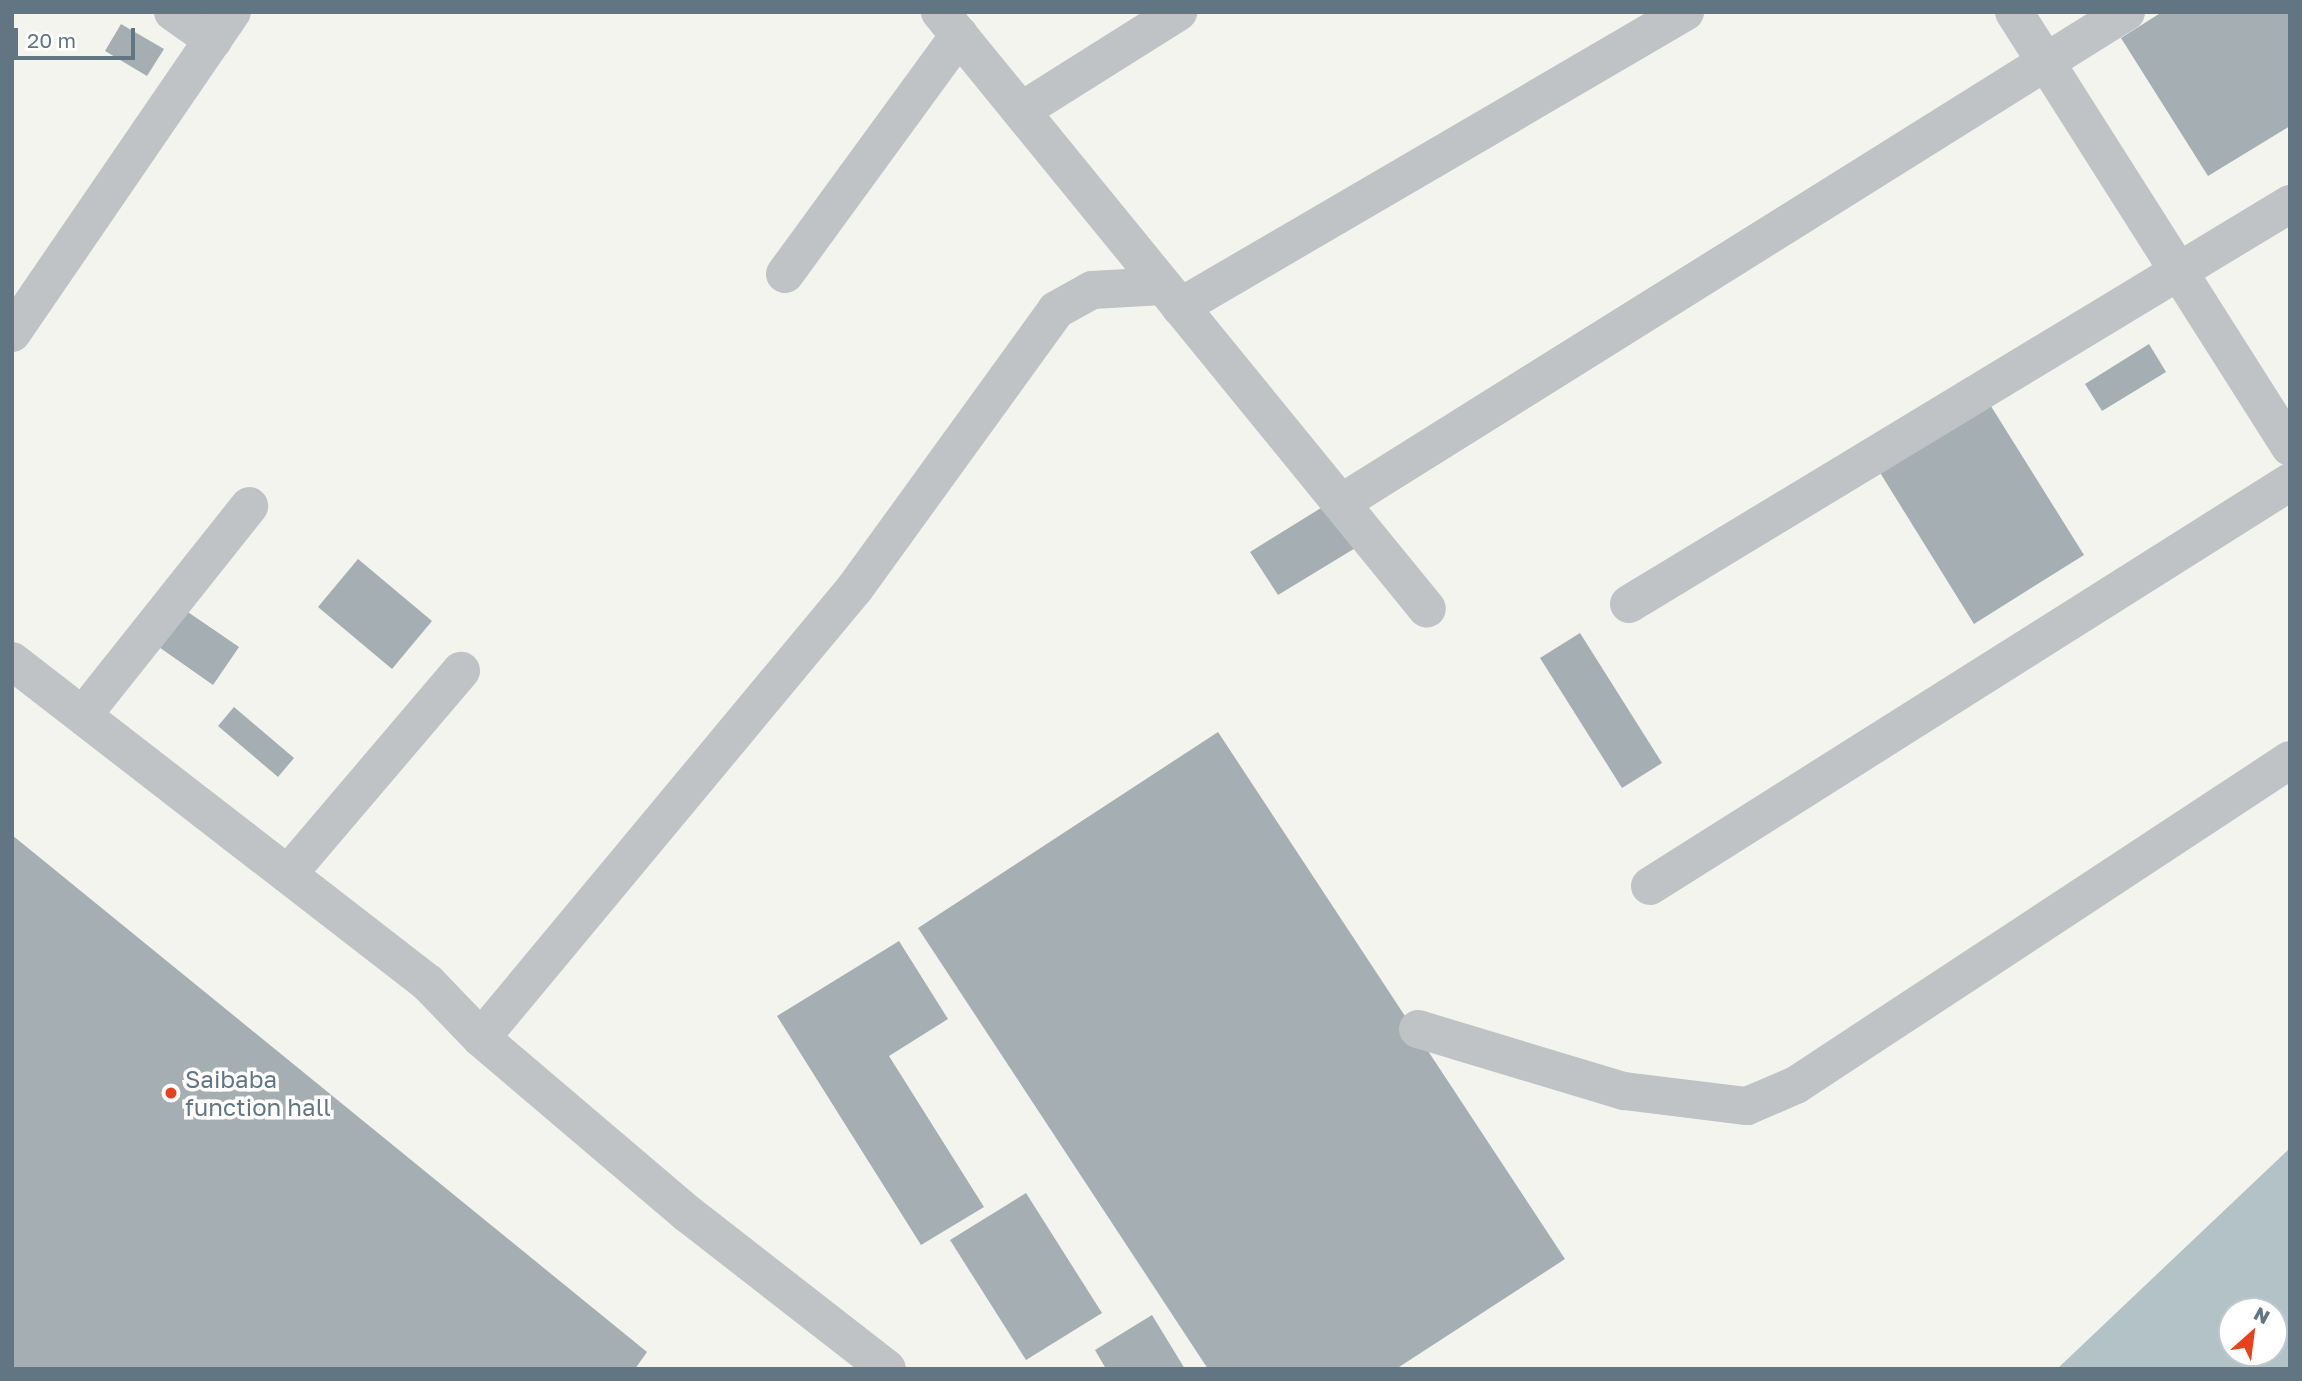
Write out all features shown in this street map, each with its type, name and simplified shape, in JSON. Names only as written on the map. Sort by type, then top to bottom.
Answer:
[{"type":"street","points":[[12,333],[223,26],[173,12]]},
{"type":"street","points":[[1021,111],[1178,12]]},
{"type":"street","points":[[481,1038],[855,588],[1056,310],[1093,290],[1172,296],[1685,12]]},
{"type":"street","points":[[2014,12],[2290,447]]},
{"type":"street","points":[[1341,503],[2126,12]]},
{"type":"street","points":[[785,274],[949,24],[1427,609]]},
{"type":"street","points":[[1629,604],[2290,204]]},
{"type":"street","points":[[1650,886],[2290,482]]},
{"type":"street","points":[[83,715],[249,506]]},
{"type":"street","points":[[12,661],[428,983],[481,1038],[688,1214],[887,1369]]},
{"type":"street","points":[[288,874],[461,671]]},
{"type":"street","points":[[1418,1029],[1624,1091],[1747,1106],[1796,1084],[2290,760]]},
{"type":"shaded area","points":[[2290,1148],[2290,1369],[2057,1369]]},
{"type":"building","points":[[2162,12],[2290,12],[2290,126],[2208,176],[2121,38]]},
{"type":"building","points":[[121,24],[164,49],[147,76],[105,51]]},
{"type":"building","points":[[2149,344],[2166,372],[2102,411],[2085,384]]},
{"type":"building","points":[[1989,403],[2084,555],[1974,624],[1879,471]]},
{"type":"building","points":[[1329,503],[1357,547],[1278,595],[1250,552]]},
{"type":"building","points":[[358,559],[432,621],[392,669],[318,607]]},
{"type":"building","points":[[182,608],[239,647],[213,685],[156,645]]},
{"type":"building","points":[[1580,633],[1662,763],[1622,788],[1540,658]]},
{"type":"building","points":[[234,707],[294,758],[278,777],[218,726]]},
{"type":"building","points":[[1218,732],[1565,1259],[1396,1369],[1208,1369],[918,928]]},
{"type":"building","name":"Saibaba function hall","points":[[12,835],[647,1352],[635,1369],[12,1369]]},
{"type":"building","points":[[899,941],[948,1019],[889,1056],[984,1207],[921,1245],[777,1016]]},
{"type":"building","points":[[1026,1193],[1102,1313],[1026,1360],[950,1240]]},
{"type":"building","points":[[1152,1315],[1185,1369],[1106,1369],[1095,1350]]},
{"type":"place","name":"Saibaba function hall","points":[[171,1093]]}]
